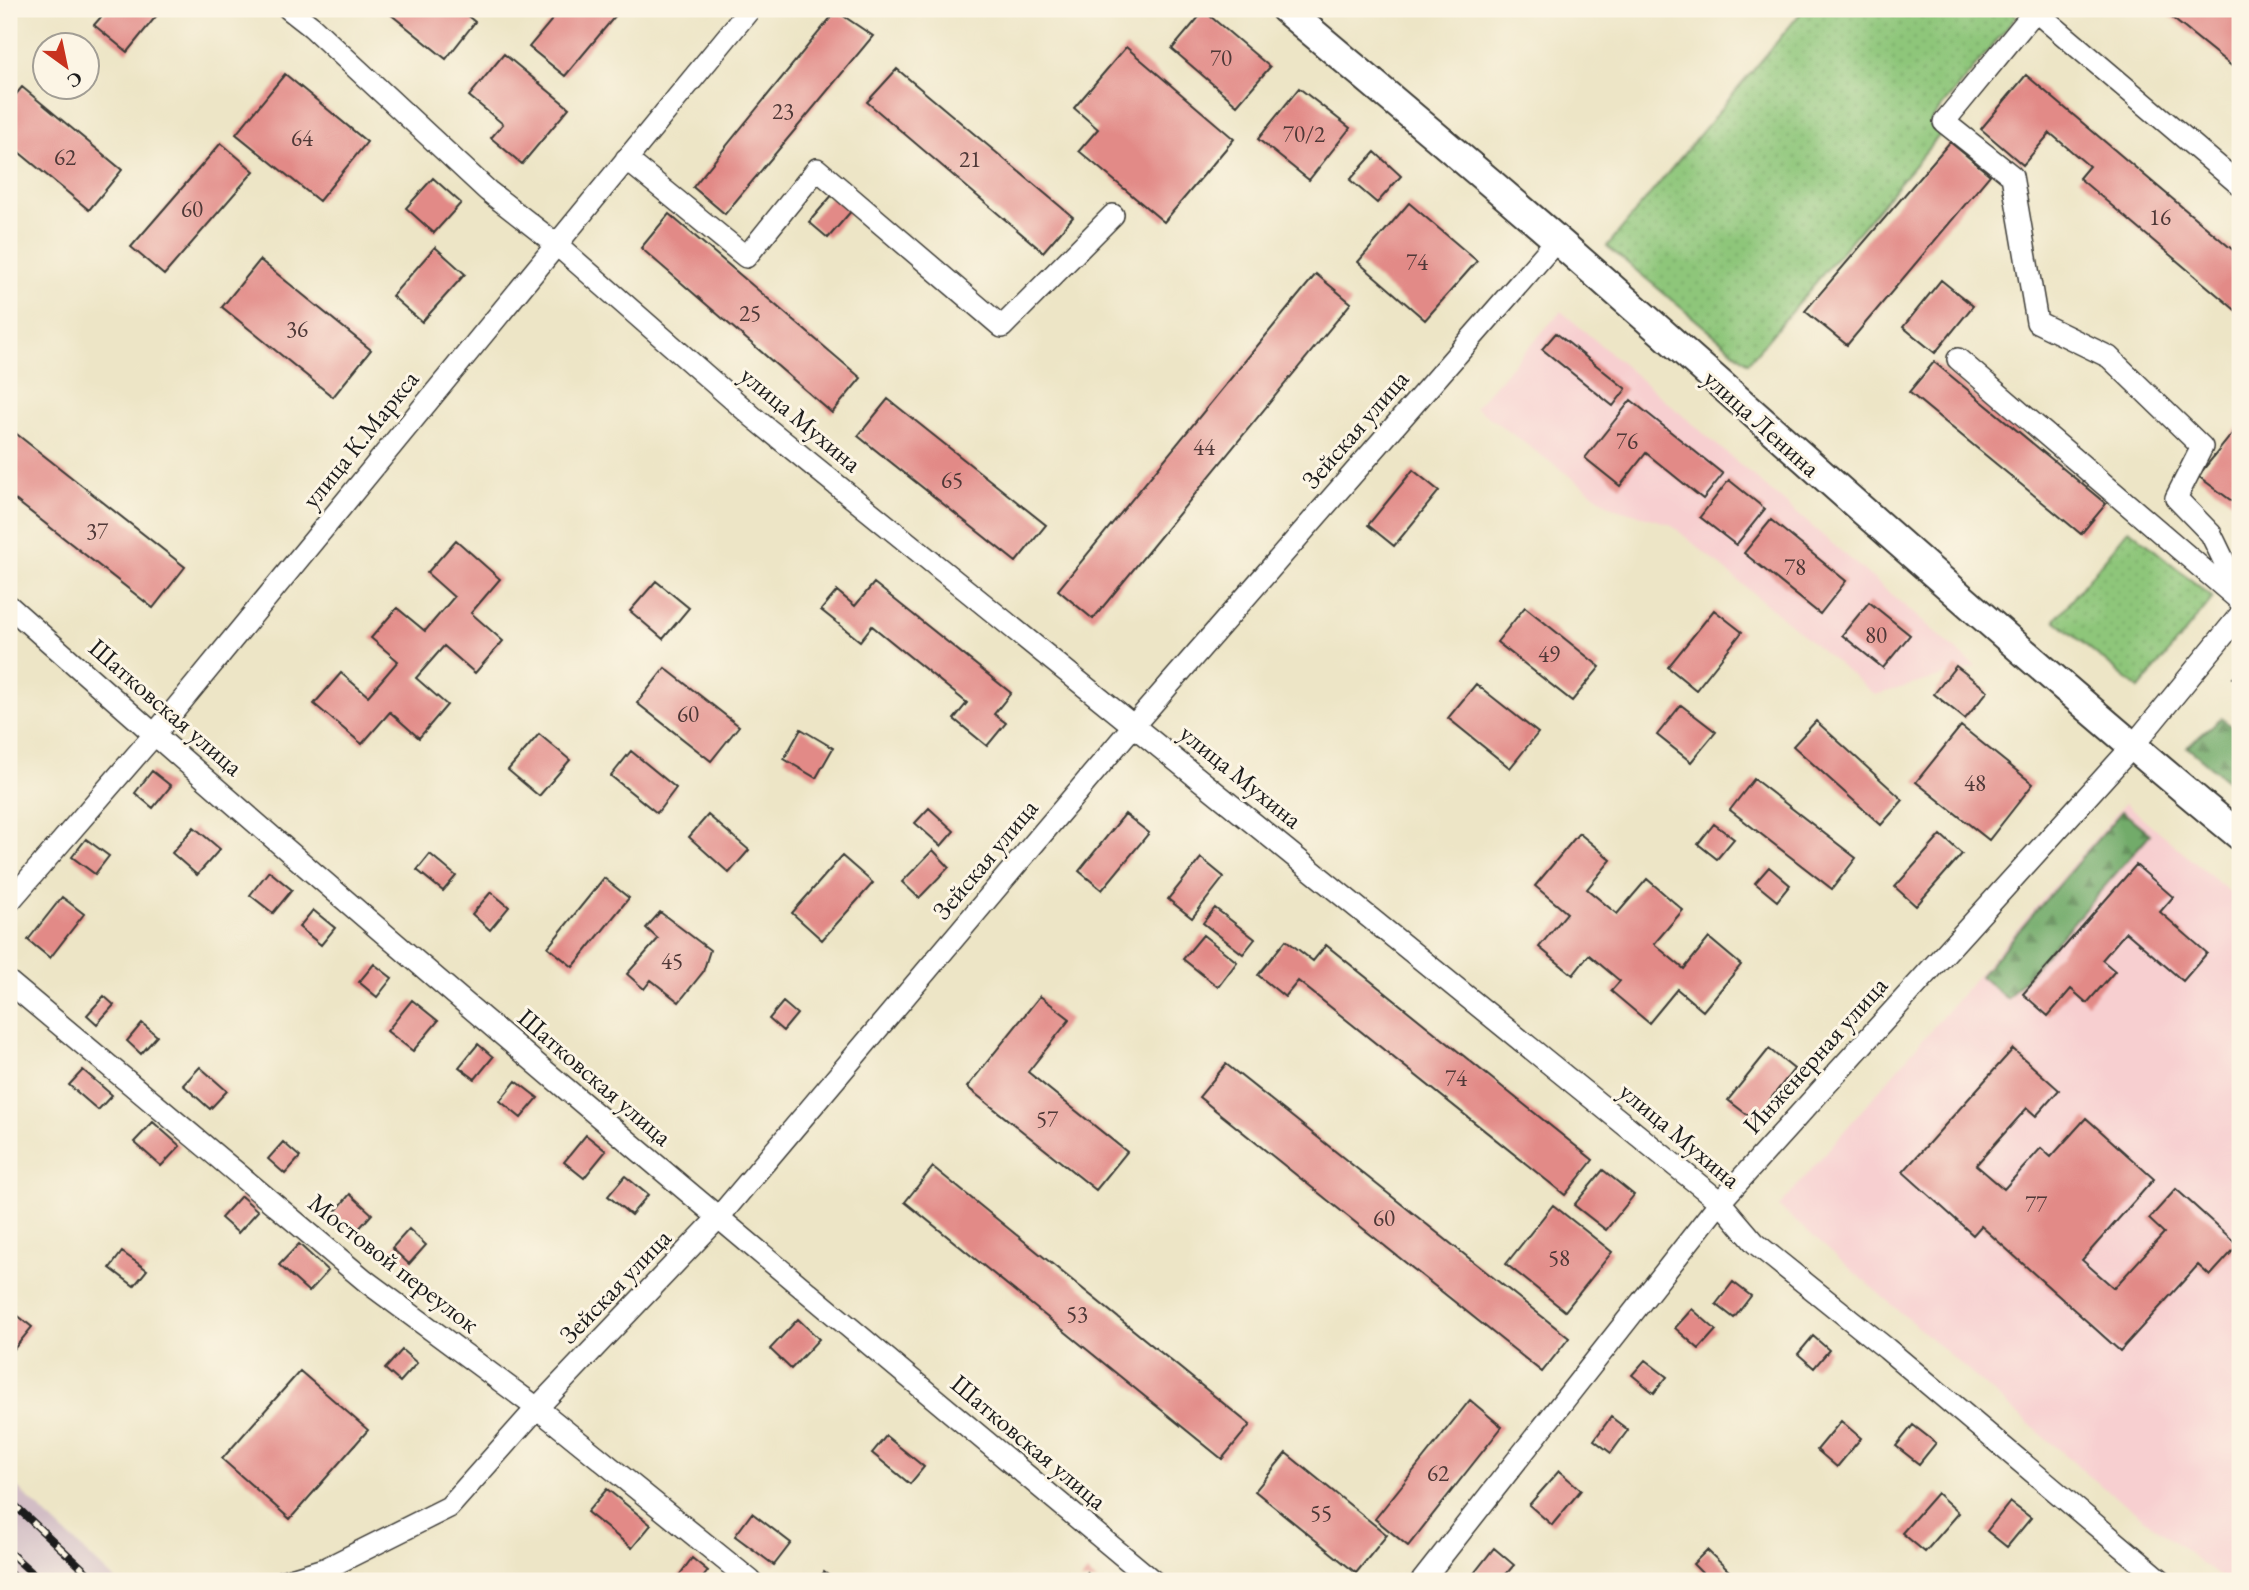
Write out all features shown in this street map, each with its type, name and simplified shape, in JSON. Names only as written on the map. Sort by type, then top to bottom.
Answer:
[{"type":"main road","name":"улица Ленина","points":[[1285,9],[1557,240],[2132,747],[2240,836]]},
{"type":"street","name":"улица Мухина","points":[[289,9],[312,27],[488,191],[556,244],[753,417],[1720,1202],[1755,1243],[1887,1349],[2162,1581]]},
{"type":"street","name":"улица К.Маркса","points":[[10,897],[154,735],[750,9]]},
{"type":"street","points":[[2240,185],[2034,10],[1944,122],[2012,176],[2038,322],[2109,358],[2202,447],[2176,498],[2211,534],[2240,594]]},
{"type":"street","points":[[626,159],[746,257],[817,170],[1002,327],[1112,215]]},
{"type":"street","name":"Зейская улица","points":[[284,1581],[327,1568],[449,1507],[537,1408],[718,1218],[1135,725],[1557,240]]},
{"type":"street","points":[[1958,359],[2240,602]]},
{"type":"street","name":"Шатковская улица","points":[[9,606],[154,735],[718,1218],[1153,1581]]},
{"type":"street","name":"Инженерная улица","points":[[1423,1581],[1720,1202],[2132,747],[2240,615]]},
{"type":"street","name":"Мостовой переулок","points":[[9,982],[367,1282],[537,1408],[751,1581]]},
{"type":"shaded area","points":[[1561,311],[1976,667],[1875,695],[1670,524],[1612,507],[1475,407]]},
{"type":"shaded area","points":[[2125,803],[2240,901],[2240,1581],[2225,1581],[2088,1475],[1779,1207]]},
{"type":"shaded area","points":[[9,1480],[116,1581],[9,1581]]},
{"type":"green space","points":[[1804,9],[2008,9],[2017,16],[1931,120],[1943,131],[1748,363],[1607,246]]},
{"type":"green space","points":[[2129,529],[2213,598],[2139,689],[2055,620]]},
{"type":"green space","points":[[2221,718],[2240,733],[2240,791],[2187,747]]},
{"type":"green space","points":[[2122,811],[2150,834],[2007,999],[1980,976]]},
{"type":"building","points":[[108,9],[162,9],[127,52],[94,25]]},
{"type":"building","points":[[384,9],[459,9],[475,22],[446,59]]},
{"type":"building","points":[[561,9],[621,9],[565,76],[529,47]]},
{"type":"building","points":[[2161,9],[2238,9],[2240,58],[2233,67]]},
{"type":"building","points":[[836,11],[873,36],[725,214],[693,187]]},
{"type":"building","points":[[1204,11],[1270,67],[1237,105],[1172,49]]},
{"type":"building","points":[[1126,47],[1234,139],[1164,222],[1079,151],[1098,129],[1074,108]]},
{"type":"building","points":[[504,54],[569,108],[522,164],[491,138],[503,124],[469,96]]},
{"type":"building","points":[[897,69],[1073,217],[1043,252],[867,102]]},
{"type":"building","points":[[285,74],[367,142],[319,201],[236,134]]},
{"type":"building","points":[[2026,75],[2240,256],[2240,314],[2079,178],[2089,166],[2050,133],[2023,165],[1981,129]]},
{"type":"building","points":[[22,87],[32,95],[32,102],[40,102],[122,170],[89,210],[9,144],[9,103]]},
{"type":"building","points":[[1299,88],[1350,128],[1309,180],[1258,139]]},
{"type":"building","points":[[1950,142],[1990,175],[1847,345],[1805,311]]},
{"type":"building","points":[[221,143],[254,171],[164,275],[131,247]]},
{"type":"building","points":[[1375,152],[1401,176],[1377,203],[1350,180]]},
{"type":"building","points":[[433,178],[461,203],[434,233],[406,208]]},
{"type":"building","points":[[834,193],[853,209],[828,238],[809,222]]},
{"type":"building","points":[[1409,203],[1477,261],[1425,320],[1358,262]]},
{"type":"building","points":[[669,214],[861,378],[832,413],[641,248]]},
{"type":"building","points":[[435,247],[465,274],[422,322],[392,296]]},
{"type":"building","points":[[260,260],[371,350],[333,397],[222,307]]},
{"type":"building","points":[[1316,274],[1351,303],[1093,619],[1058,590]]},
{"type":"building","points":[[1941,280],[1973,306],[1935,353],[1903,327]]},
{"type":"building","points":[[1556,333],[1626,389],[1613,406],[1542,349]]},
{"type":"building","points":[[1934,362],[2106,504],[2081,534],[1909,392]]},
{"type":"building","points":[[888,399],[1046,525],[1016,562],[858,436]]},
{"type":"building","points":[[1631,400],[1723,474],[1703,499],[1646,453],[1620,486],[1585,458]]},
{"type":"building","points":[[2240,424],[2240,507],[2198,476]]},
{"type":"building","points":[[9,428],[185,567],[153,608],[9,495]]},
{"type":"building","points":[[1413,470],[1439,491],[1394,546],[1368,525]]},
{"type":"building","points":[[1729,480],[1765,509],[1736,545],[1700,517]]},
{"type":"building","points":[[1771,520],[1846,581],[1820,614],[1744,553]]},
{"type":"building","points":[[456,540],[500,579],[471,613],[503,641],[475,673],[444,646],[416,678],[447,705],[419,738],[390,712],[362,744],[314,704],[341,673],[368,696],[398,661],[371,638],[397,608],[425,631],[454,597],[427,573]]},
{"type":"building","points":[[656,581],[689,608],[663,639],[630,611]]},
{"type":"building","points":[[874,583],[1011,693],[994,714],[1006,723],[987,746],[954,719],[967,703],[872,626],[860,641],[821,610],[837,591],[855,606]]},
{"type":"building","points":[[1869,602],[1910,635],[1883,668],[1842,635]]},
{"type":"building","points":[[1525,607],[1600,667],[1572,701],[1497,642]]},
{"type":"building","points":[[1714,610],[1742,632],[1696,690],[1668,667]]},
{"type":"building","points":[[1956,666],[1988,691],[1965,719],[1934,694]]},
{"type":"building","points":[[665,668],[739,726],[711,761],[637,703]]},
{"type":"building","points":[[2240,671],[2240,684],[2233,678]]},
{"type":"building","points":[[1476,684],[1538,733],[1510,768],[1448,718]]},
{"type":"building","points":[[1681,705],[1716,732],[1691,762],[1657,735]]},
{"type":"building","points":[[1816,721],[1903,800],[1881,825],[1793,746]]},
{"type":"building","points":[[1961,726],[2033,784],[1989,840],[1916,782]]},
{"type":"building","points":[[801,729],[833,748],[816,778],[784,759]]},
{"type":"building","points":[[539,734],[570,760],[539,796],[508,770]]},
{"type":"building","points":[[631,751],[676,788],[657,813],[611,776]]},
{"type":"building","points":[[152,771],[171,786],[153,808],[135,793]]},
{"type":"building","points":[[1754,779],[1856,858],[1832,889],[1730,810]]},
{"type":"building","points":[[929,808],[954,831],[941,846],[915,823]]},
{"type":"building","points":[[1125,814],[1149,833],[1102,890],[1079,871]]},
{"type":"building","points":[[708,815],[749,850],[729,873],[689,837]]},
{"type":"building","points":[[1714,824],[1734,839],[1717,859],[1698,844]]},
{"type":"building","points":[[194,827],[220,849],[197,875],[172,853]]},
{"type":"building","points":[[1579,833],[1611,860],[1587,889],[1617,914],[1647,879],[1683,910],[1654,944],[1684,969],[1709,938],[1741,965],[1703,1011],[1677,989],[1649,1023],[1611,991],[1620,981],[1589,955],[1573,975],[1539,947],[1567,913],[1535,886]]},
{"type":"building","points":[[1941,835],[1962,854],[1916,906],[1895,887]]},
{"type":"building","points":[[86,839],[109,856],[95,874],[72,857]]},
{"type":"building","points":[[933,850],[949,867],[919,898],[902,882]]},
{"type":"building","points":[[430,854],[456,876],[443,891],[417,870]]},
{"type":"building","points":[[842,856],[873,883],[822,940],[792,913]]},
{"type":"building","points":[[1201,858],[1224,877],[1192,918],[1168,899]]},
{"type":"building","points":[[2136,865],[2173,897],[2160,912],[2207,953],[2183,981],[2126,932],[2102,960],[2115,971],[2087,1003],[2071,989],[2048,1016],[2023,994]]},
{"type":"building","points":[[1769,867],[1790,885],[1777,901],[1755,883]]},
{"type":"building","points":[[269,871],[292,890],[273,913],[250,895]]},
{"type":"building","points":[[604,878],[629,898],[573,967],[548,947]]},
{"type":"building","points":[[491,892],[509,907],[490,930],[472,914]]},
{"type":"building","points":[[62,897],[84,914],[50,958],[28,940]]},
{"type":"building","points":[[1215,908],[1255,939],[1243,954],[1203,923]]},
{"type":"building","points":[[313,910],[335,928],[321,945],[299,927]]},
{"type":"building","points":[[660,912],[710,950],[703,972],[679,1002],[651,980],[644,989],[627,974],[658,939],[646,928]]},
{"type":"building","points":[[1203,935],[1237,962],[1218,987],[1183,959]]},
{"type":"building","points":[[1286,940],[1313,961],[1326,945],[1593,1160],[1565,1195],[1298,981],[1285,997],[1258,975]]},
{"type":"building","points":[[374,964],[392,978],[377,997],[359,982]]},
{"type":"building","points":[[104,996],[114,1005],[97,1024],[87,1015]]},
{"type":"building","points":[[1040,996],[1070,1019],[1028,1072],[1127,1152],[1096,1190],[967,1087]]},
{"type":"building","points":[[412,1000],[438,1021],[413,1051],[387,1031]]},
{"type":"building","points":[[783,1002],[797,1014],[783,1031],[769,1019]]},
{"type":"building","points":[[142,1023],[157,1036],[141,1054],[127,1041]]},
{"type":"building","points":[[478,1044],[493,1057],[475,1079],[459,1067]]},
{"type":"building","points":[[1769,1049],[1794,1069],[1754,1120],[1728,1100]]},
{"type":"building","points":[[2013,1049],[2059,1090],[2036,1116],[2027,1108],[1976,1165],[2004,1189],[2041,1148],[2051,1157],[2086,1118],[2154,1179],[2082,1260],[2114,1288],[2164,1233],[2149,1219],[2176,1189],[2238,1245],[2210,1276],[2198,1265],[2120,1351],[1981,1226],[1973,1235],[1903,1172]]},
{"type":"building","points":[[1226,1064],[1569,1338],[1542,1372],[1199,1097]]},
{"type":"building","points":[[200,1067],[227,1091],[210,1109],[183,1085]]},
{"type":"building","points":[[83,1070],[112,1095],[98,1110],[69,1085]]},
{"type":"building","points":[[516,1081],[538,1098],[521,1118],[500,1101]]},
{"type":"building","points":[[153,1122],[180,1146],[161,1166],[134,1142]]},
{"type":"building","points":[[586,1135],[606,1151],[584,1178],[564,1162]]},
{"type":"building","points":[[283,1142],[300,1157],[285,1174],[268,1159]]},
{"type":"building","points":[[933,1167],[1250,1425],[1222,1459],[905,1202]]},
{"type":"building","points":[[1603,1170],[1634,1195],[1606,1230],[1574,1205]]},
{"type":"building","points":[[625,1176],[648,1195],[631,1215],[608,1196]]},
{"type":"building","points":[[350,1194],[372,1214],[356,1232],[334,1213]]},
{"type":"building","points":[[241,1196],[258,1211],[238,1233],[221,1218]]},
{"type":"building","points":[[1553,1205],[1612,1252],[1565,1311],[1506,1264]]},
{"type":"building","points":[[409,1229],[426,1245],[409,1264],[392,1248]]},
{"type":"building","points":[[299,1244],[328,1271],[309,1292],[279,1265]]},
{"type":"building","points":[[122,1252],[147,1270],[134,1286],[110,1268]]},
{"type":"building","points":[[1733,1282],[1751,1296],[1734,1318],[1716,1304]]},
{"type":"building","points":[[1692,1309],[1716,1330],[1699,1349],[1675,1328]]},
{"type":"building","points":[[17,1315],[32,1327],[14,1349],[9,1344],[9,1325]]},
{"type":"building","points":[[798,1319],[819,1339],[791,1369],[770,1349]]},
{"type":"building","points":[[1813,1336],[1829,1350],[1814,1368],[1798,1354]]},
{"type":"building","points":[[402,1350],[417,1363],[400,1382],[385,1369]]},
{"type":"building","points":[[1645,1360],[1667,1377],[1654,1393],[1632,1375]]},
{"type":"building","points":[[300,1371],[368,1430],[290,1519],[222,1459]]},
{"type":"building","points":[[1470,1400],[1502,1427],[1408,1546],[1375,1519]]},
{"type":"building","points":[[1611,1417],[1628,1430],[1611,1453],[1594,1440]]},
{"type":"building","points":[[1841,1421],[1861,1438],[1837,1467],[1817,1450]]},
{"type":"building","points":[[1913,1425],[1936,1443],[1919,1464],[1896,1446]]},
{"type":"building","points":[[886,1436],[924,1467],[910,1484],[872,1453]]},
{"type":"building","points":[[1286,1453],[1387,1535],[1356,1573],[1255,1491]]},
{"type":"building","points":[[1559,1471],[1581,1490],[1552,1525],[1529,1505]]},
{"type":"building","points":[[607,1489],[651,1525],[632,1548],[587,1512]]},
{"type":"building","points":[[1937,1493],[1959,1513],[1925,1552],[1902,1533]]},
{"type":"building","points":[[2010,1502],[2031,1518],[2007,1547],[1987,1531]]},
{"type":"building","points":[[752,1513],[791,1543],[774,1565],[735,1536]]},
{"type":"building","points":[[1494,1548],[1514,1565],[1500,1581],[1468,1581]]},
{"type":"building","points":[[1707,1550],[1731,1573],[1723,1581],[1710,1581],[1693,1564]]},
{"type":"building","points":[[692,1558],[708,1571],[700,1581],[684,1581],[678,1577]]},
{"type":"building","points":[[824,1572],[836,1581],[818,1581]]},
{"type":"building","points":[[1087,1573],[1097,1581],[1080,1581]]},
{"type":"railway","points":[[9,1500],[96,1581]]},
{"type":"railway","points":[[9,1552],[41,1581]]},
{"type":"railway","points":[[9,1573],[18,1581]]}]
